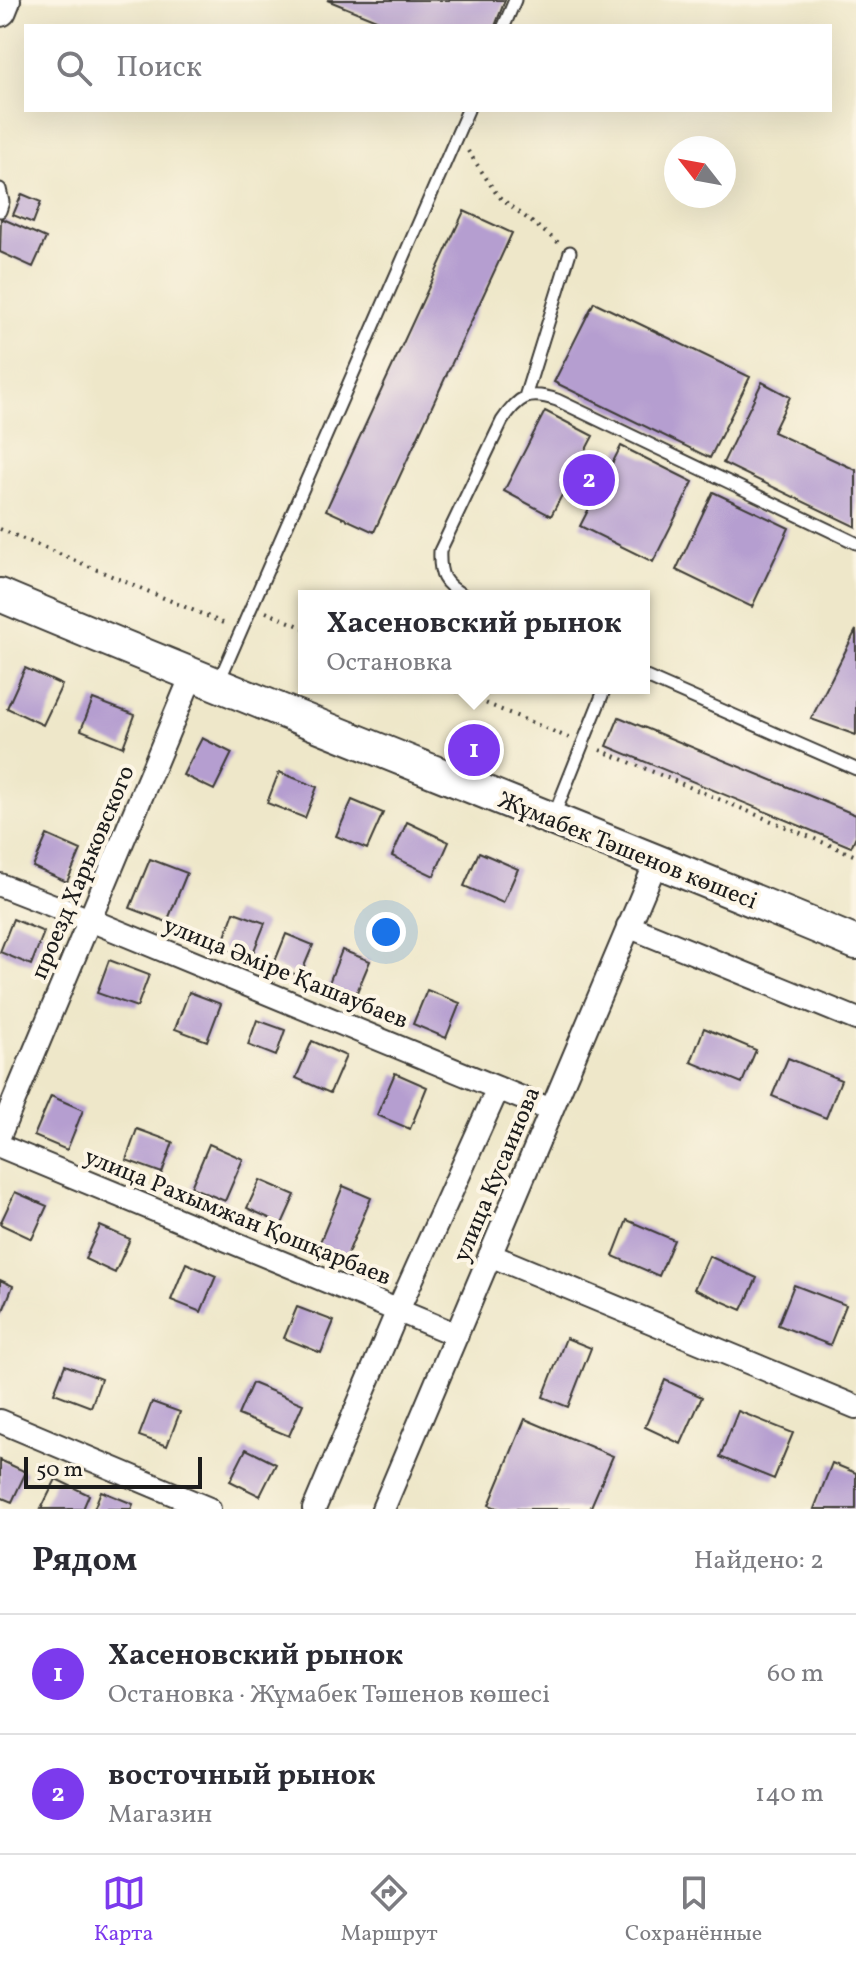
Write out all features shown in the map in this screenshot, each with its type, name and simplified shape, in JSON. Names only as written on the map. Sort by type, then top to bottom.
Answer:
[{"type":"main road","points":[[0,10],[4,0]]},
{"type":"main road","name":"Жұмабек Тәшенов көшесі","points":[[0,595],[856,943]]},
{"type":"street","name":"проезд Харьковского","points":[[0,1134],[90,920],[205,680]]},
{"type":"street","name":"улица Кусаинова","points":[[383,1509],[657,860]]},
{"type":"street","name":"улица Әміре Қашаубаев","points":[[0,885],[551,1110]]},
{"type":"street","points":[[628,926],[856,1019]]},
{"type":"street","points":[[314,1509],[398,1310],[498,1088]]},
{"type":"street","name":"улица Рахымжан Қошқарбаев","points":[[0,1146],[457,1335]]},
{"type":"street","points":[[490,1255],[856,1407]]},
{"type":"street","points":[[0,1421],[209,1509]]},
{"type":"lane","points":[[505,24],[515,0]]},
{"type":"lane","points":[[205,680],[241,631],[467,112]]},
{"type":"lane","points":[[0,189],[3,202],[0,211]]},
{"type":"lane","points":[[525,397],[570,252]]},
{"type":"lane","points":[[456,590],[445,583],[439,567],[440,551],[502,421],[512,406],[525,397],[540,394],[856,543]]},
{"type":"lane","points":[[650,679],[856,769]]},
{"type":"lane","points":[[553,819],[603,694]]},
{"type":"path","points":[[458,136],[498,196],[570,252]]},
{"type":"path","points":[[0,529],[241,631]]},
{"type":"path","points":[[252,606],[298,625]]},
{"type":"path","points":[[463,694],[856,856]]},
{"type":"building","points":[[327,0],[505,0],[496,24],[386,24]]},
{"type":"building","points":[[22,194],[41,202],[33,223],[13,215]]},
{"type":"building","points":[[464,211],[512,233],[374,532],[326,510]]},
{"type":"building","points":[[1,218],[46,238],[33,267],[0,252]]},
{"type":"building","points":[[594,302],[750,377],[710,458],[554,382]]},
{"type":"building","points":[[762,382],[790,397],[773,432],[856,470],[856,527],[723,463]]},
{"type":"building","points":[[545,411],[593,436],[551,516],[504,491]]},
{"type":"building","points":[[621,446],[693,482],[653,562],[580,526]]},
{"type":"building","points":[[713,492],[789,528],[752,607],[676,570]]},
{"type":"building","points":[[856,630],[856,735],[811,719]]},
{"type":"building","points":[[25,668],[62,685],[43,725],[7,708]]},
{"type":"building","points":[[93,699],[135,715],[123,747],[81,730]]},
{"type":"building","points":[[619,717],[856,815],[856,836],[851,847],[607,746]]},
{"type":"building","points":[[202,738],[232,753],[214,790],[183,775]]},
{"type":"building","points":[[279,772],[317,787],[305,818],[267,803]]},
{"type":"building","points":[[352,800],[383,813],[367,849],[336,836]]},
{"type":"building","points":[[407,822],[449,842],[434,876],[392,856]]},
{"type":"building","points":[[47,835],[81,850],[67,882],[33,867]]},
{"type":"building","points":[[479,852],[518,869],[503,903],[464,886]]},
{"type":"building","points":[[150,859],[187,873],[167,922],[130,908]]},
{"type":"building","points":[[234,912],[265,923],[251,958],[221,948]]},
{"type":"building","points":[[13,919],[44,932],[31,965],[0,952]]},
{"type":"building","points":[[286,934],[313,945],[300,976],[273,966]]},
{"type":"building","points":[[342,950],[370,961],[354,999],[327,988]]},
{"type":"building","points":[[109,960],[149,975],[137,1007],[97,993]]},
{"type":"building","points":[[427,990],[460,1003],[446,1038],[413,1024]]},
{"type":"building","points":[[189,992],[221,1004],[207,1041],[175,1029]]},
{"type":"building","points":[[257,1020],[285,1030],[276,1056],[248,1045]]},
{"type":"building","points":[[704,1028],[756,1050],[742,1083],[691,1062]]},
{"type":"building","points":[[312,1041],[346,1056],[330,1093],[296,1078]]},
{"type":"building","points":[[788,1058],[841,1080],[826,1118],[772,1096]]},
{"type":"building","points":[[395,1073],[427,1087],[410,1129],[377,1115]]},
{"type":"building","points":[[51,1096],[83,1110],[67,1150],[34,1136]]},
{"type":"building","points":[[137,1129],[173,1142],[162,1173],[126,1160]]},
{"type":"building","points":[[209,1144],[243,1159],[225,1201],[191,1187]]},
{"type":"building","points":[[260,1180],[295,1195],[282,1224],[247,1208]]},
{"type":"building","points":[[343,1186],[371,1198],[346,1258],[318,1247]]},
{"type":"building","points":[[15,1192],[47,1206],[32,1239],[0,1224]]},
{"type":"building","points":[[627,1220],[674,1240],[659,1276],[613,1256]]},
{"type":"building","points":[[100,1226],[130,1239],[115,1273],[85,1259]]},
{"type":"building","points":[[709,1256],[757,1278],[742,1310],[694,1289]]},
{"type":"building","points":[[186,1263],[216,1276],[201,1312],[171,1300]]},
{"type":"building","points":[[0,1280],[13,1286],[0,1318]]},
{"type":"building","points":[[794,1285],[846,1305],[830,1345],[778,1325]]},
{"type":"building","points":[[297,1307],[334,1321],[321,1353],[284,1338]]},
{"type":"building","points":[[566,1338],[591,1348],[568,1407],[543,1397]]},
{"type":"building","points":[[65,1365],[101,1379],[91,1407],[54,1393]]},
{"type":"building","points":[[665,1380],[702,1397],[681,1444],[645,1427]]},
{"type":"building","points":[[252,1383],[303,1404],[289,1436],[238,1415]]},
{"type":"building","points":[[152,1402],[180,1412],[167,1446],[139,1436]]},
{"type":"building","points":[[738,1411],[793,1433],[774,1479],[720,1457]]},
{"type":"building","points":[[525,1419],[613,1456],[590,1509],[499,1509],[489,1505]]},
{"type":"building","points":[[246,1449],[276,1464],[260,1496],[230,1481]]},
{"type":"building","points":[[0,1460],[26,1472],[12,1502],[0,1497]]},
{"type":"building","points":[[832,1463],[856,1473],[856,1509],[814,1509]]},
{"type":"building","points":[[56,1479],[89,1495],[83,1509],[41,1509]]},
{"type":"building","points":[[101,1491],[133,1504],[131,1509],[94,1509]]},
{"type":"place","name":"восточный рынок","points":[[589,480]]},
{"type":"place","name":"Хасеновский рынок","points":[[474,750]]}]
